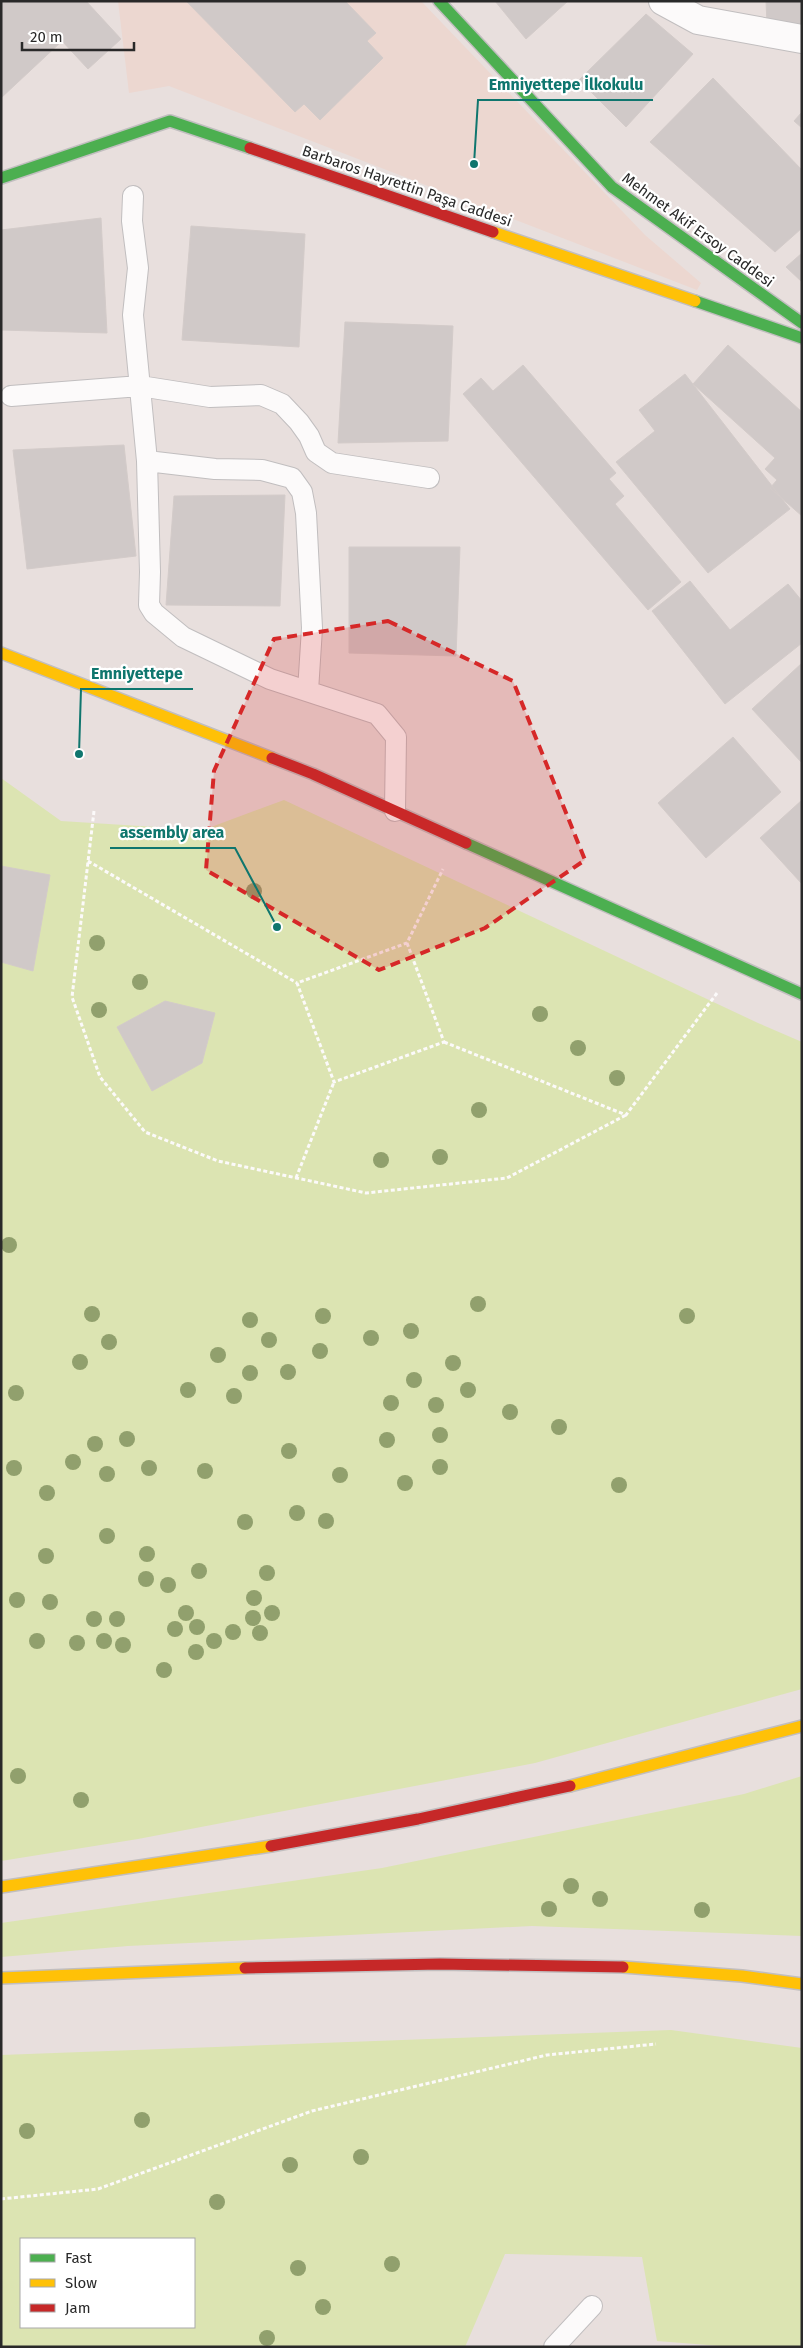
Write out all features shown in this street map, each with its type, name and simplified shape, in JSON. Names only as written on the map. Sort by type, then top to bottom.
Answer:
[{"type":"main road","name":"Mehmet Akif Ersoy Caddesi","points":[[439,1],[612,187],[802,322]]},
{"type":"main road","name":"Barbaros Hayrettin Paşa Caddesi","points":[[1,178],[170,121],[802,338]]},
{"type":"main road","points":[[1,653],[313,774],[802,994]]},
{"type":"main road","points":[[1,1888],[360,1831],[492,1804],[710,1752],[802,1726]]},
{"type":"main road","points":[[1,1978],[114,1971],[437,1963],[619,1968],[754,1977],[802,1984]]},
{"type":"street","points":[[663,1],[698,20],[802,39]]},
{"type":"lane","points":[[133,196],[132,221],[138,268],[133,315],[147,461],[149,606],[154,613],[183,637],[270,679],[377,714],[396,737],[395,811]]},
{"type":"lane","points":[[11,396],[140,386],[210,397],[261,395],[282,404],[309,436],[316,452],[332,463],[429,478]]},
{"type":"lane","points":[[147,461],[215,469],[262,470],[292,478],[302,492],[306,512],[312,628],[308,691]]},
{"type":"lane","points":[[554,2347],[592,2306]]},
{"type":"path","points":[[94,811],[72,997],[100,1077],[145,1132],[218,1161],[366,1193],[507,1178],[626,1115],[738,965]]},
{"type":"path","points":[[297,983],[407,942],[458,839]]},
{"type":"path","points":[[88,861],[297,983],[334,1082],[296,1178]]},
{"type":"path","points":[[407,942],[444,1042]]},
{"type":"path","points":[[334,1082],[444,1042],[626,1115]]},
{"type":"path","points":[[1,2199],[98,2190],[312,2111],[538,2058],[656,2044]]},
{"type":"highlighted area","points":[[388,621],[513,681],[585,860],[485,928],[379,970],[206,870],[214,771],[274,639]]},
{"type":"shaded area","points":[[118,1],[421,1],[645,235],[701,283],[697,290],[169,86],[129,93]]},
{"type":"green space","points":[[1,778],[61,821],[203,830],[284,800],[802,1042],[802,1689],[535,1763],[138,1839],[1,1861]]},
{"type":"green space","points":[[802,1776],[802,1936],[532,1926],[128,1946],[1,1957],[1,1923],[382,1868],[744,1794]]},
{"type":"green space","points":[[671,2030],[802,2048],[802,2347],[733,2347],[657,2341],[642,2257],[505,2254],[465,2347],[1,2347],[1,2055]]},
{"type":"building","points":[[86,1],[121,39],[88,69],[62,41],[1,98],[1,2]]},
{"type":"building","points":[[186,1],[345,1],[376,33],[367,41],[383,58],[320,120],[304,104],[295,112]]},
{"type":"building","points":[[495,1],[568,1],[526,39]]},
{"type":"building","points":[[766,1],[802,1],[802,25],[767,24]]},
{"type":"building","points":[[646,14],[693,54],[626,127],[579,80]]},
{"type":"building","points":[[713,78],[802,170],[802,228],[775,252],[650,142]]},
{"type":"building","points":[[802,112],[802,128],[794,121]]},
{"type":"building","points":[[101,218],[107,333],[1,330],[1,230]]},
{"type":"building","points":[[191,226],[305,234],[299,347],[182,340]]},
{"type":"building","points":[[802,253],[802,282],[786,267]]},
{"type":"building","points":[[345,322],[453,326],[448,441],[338,443]]},
{"type":"building","points":[[728,345],[802,412],[802,516],[770,488],[777,480],[765,469],[775,458],[693,384]]},
{"type":"building","points":[[523,365],[616,473],[609,479],[624,496],[615,504],[681,582],[648,610],[463,394],[481,378],[493,391]]},
{"type":"building","points":[[685,374],[790,509],[708,573],[616,462],[655,431],[639,410]]},
{"type":"building","points":[[124,445],[136,556],[27,569],[13,450]]},
{"type":"building","points":[[285,495],[280,606],[166,605],[174,496]]},
{"type":"building","points":[[349,547],[460,547],[456,656],[349,653]]},
{"type":"building","points":[[690,581],[730,630],[788,584],[802,601],[802,643],[725,704],[652,611]]},
{"type":"building","points":[[802,663],[802,763],[752,709]]},
{"type":"building","points":[[733,737],[781,792],[706,858],[658,803]]},
{"type":"building","points":[[802,800],[802,884],[760,838]]},
{"type":"building","points":[[1,866],[50,875],[33,971],[1,962]]},
{"type":"building","points":[[165,1001],[215,1013],[202,1063],[152,1091],[117,1027]]},
{"type":"traffic: fast","points":[[439,1],[612,187],[802,323]]},
{"type":"traffic: fast","points":[[1,178],[170,121],[250,148]]},
{"type":"traffic: fast","points":[[695,301],[802,338]]},
{"type":"traffic: fast","points":[[466,843],[802,994]]},
{"type":"traffic: slow","points":[[493,232],[695,301]]},
{"type":"traffic: slow","points":[[1,653],[272,758]]},
{"type":"traffic: slow","points":[[570,1786],[802,1726]]},
{"type":"traffic: slow","points":[[1,1887],[271,1846]]},
{"type":"traffic: slow","points":[[623,1967],[742,1976],[802,1984]]},
{"type":"traffic: slow","points":[[1,1978],[245,1968]]},
{"type":"traffic: jam","points":[[250,148],[493,232]]},
{"type":"traffic: jam","points":[[272,758],[313,774],[466,843]]},
{"type":"traffic: jam","points":[[271,1846],[418,1819],[570,1786]]},
{"type":"traffic: jam","points":[[245,1968],[440,1964],[623,1967]]},
{"type":"place","name":"Emniyettepe İlkokulu","points":[[474,164]]},
{"type":"place","name":"Emniyettepe","points":[[79,754]]},
{"type":"place","name":"assembly area","points":[[277,927]]}]
